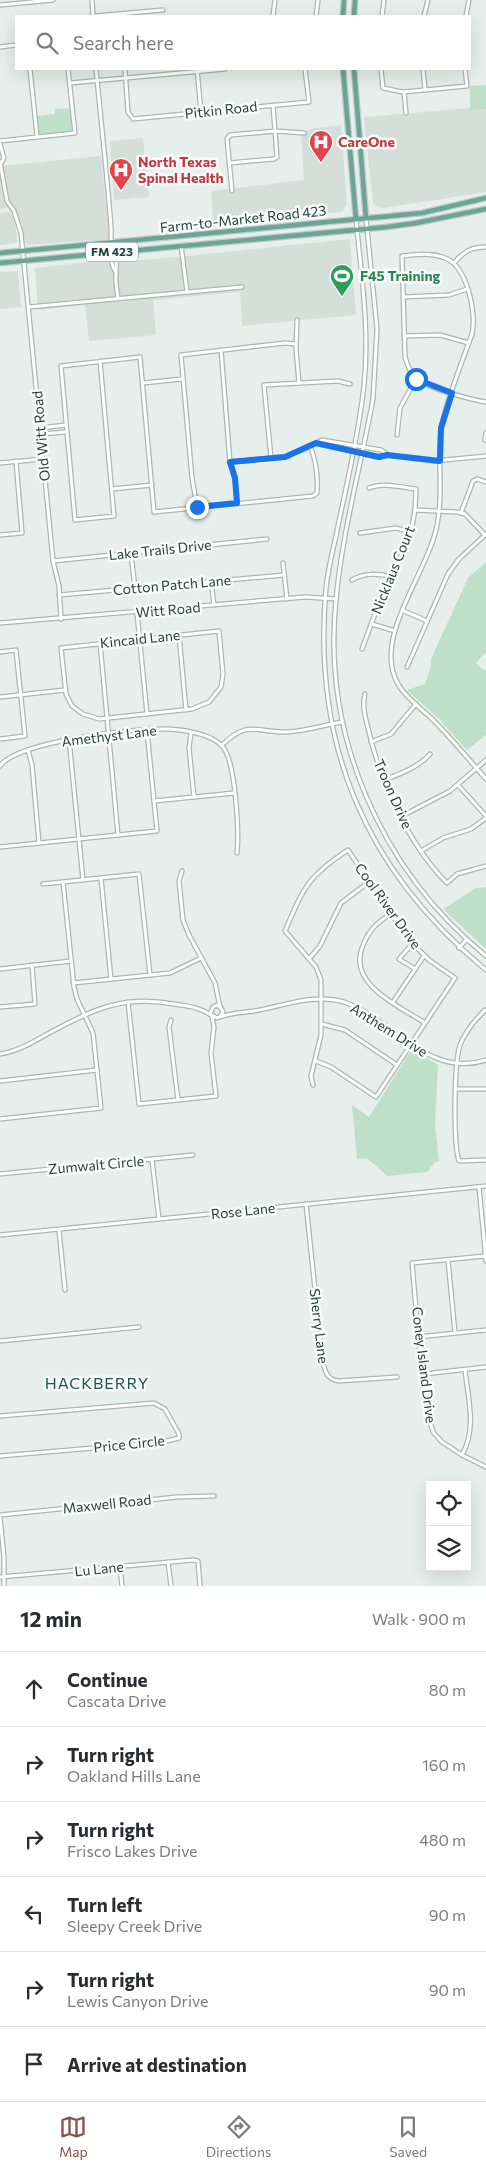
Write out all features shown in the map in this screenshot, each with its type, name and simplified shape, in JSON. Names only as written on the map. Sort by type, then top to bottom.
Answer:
[{"type":"main road","points":[[343,15],[344,0]]},
{"type":"main road","points":[[354,15],[355,0]]},
{"type":"main road","points":[[343,70],[356,219]]},
{"type":"main road","points":[[354,70],[366,218]]},
{"type":"main road","points":[[348,128],[358,127]]},
{"type":"main road","name":"Farm-to-Market Road 423","points":[[0,253],[422,213],[486,198]]},
{"type":"main road","points":[[459,203],[461,214]]},
{"type":"main road","name":"Farm-to-Market Road 423","points":[[0,263],[416,223],[486,209]]},
{"type":"main road","points":[[237,230],[238,240]]},
{"type":"street","points":[[0,5],[15,2],[53,0]]},
{"type":"street","points":[[92,0],[94,15]]},
{"type":"street","points":[[273,15],[275,0]]},
{"type":"street","points":[[316,15],[318,0]]},
{"type":"street","points":[[382,15],[384,0]]},
{"type":"street","points":[[424,15],[428,0]]},
{"type":"street","points":[[466,15],[469,0]]},
{"type":"street","points":[[106,15],[164,10]]},
{"type":"street","points":[[0,47],[15,46]]},
{"type":"street","points":[[30,70],[37,136]]},
{"type":"street","points":[[0,142],[37,136],[75,133],[68,70]]},
{"type":"street","points":[[96,70],[112,243],[110,252],[112,268],[116,272]]},
{"type":"street","points":[[125,70],[126,78]]},
{"type":"street","points":[[70,83],[197,70],[201,112]]},
{"type":"street","name":"Pitkin Road","points":[[126,78],[128,112],[132,118],[309,102],[305,70]]},
{"type":"street","points":[[381,70],[383,88],[404,92],[467,86],[465,70]]},
{"type":"street","points":[[423,70],[425,90]]},
{"type":"street","points":[[404,92],[406,113]]},
{"type":"street","points":[[230,163],[274,159],[277,155],[273,105]]},
{"type":"street","points":[[232,191],[227,139],[230,135],[276,131],[304,134]]},
{"type":"street","name":"Old Witt Road","points":[[0,142],[4,158],[0,163],[7,201],[19,224],[23,251],[53,561],[61,619]]},
{"type":"street","points":[[366,218],[377,345],[373,399],[336,599],[334,656],[342,722],[352,760],[363,790],[386,838],[419,887],[437,909],[466,940],[486,956]]},
{"type":"street","points":[[356,219],[366,318],[366,360],[360,414],[328,578],[326,598],[324,657],[331,724],[352,794],[368,829],[383,855],[415,901],[459,948],[486,970]]},
{"type":"street","points":[[112,243],[117,252],[118,298]]},
{"type":"street","points":[[182,245],[187,292]]},
{"type":"street","points":[[454,262],[462,253],[470,249],[486,247]]},
{"type":"street","points":[[486,402],[471,400],[452,393],[416,379],[409,368],[405,357],[402,256],[436,255],[454,262],[460,271],[472,301],[475,325],[452,393],[441,428],[439,511],[434,539],[395,631],[391,652],[394,674],[398,684],[486,779]]},
{"type":"street","points":[[29,307],[242,287]]},
{"type":"street","points":[[403,297],[449,295],[467,289]]},
{"type":"street","points":[[297,320],[296,344],[299,383]]},
{"type":"street","points":[[404,336],[440,335],[469,344]]},
{"type":"street","points":[[197,507],[182,379],[181,354],[285,343],[296,344]]},
{"type":"street","points":[[221,350],[230,462],[235,478],[237,503]]},
{"type":"street","points":[[100,361],[114,516],[75,520],[61,366],[100,361],[140,356],[154,512],[313,496],[318,493],[314,454],[310,446]]},
{"type":"street","points":[[142,383],[182,379]]},
{"type":"street","points":[[397,435],[400,408],[416,379]]},
{"type":"street","points":[[272,458],[264,385],[338,381],[350,384]]},
{"type":"street","points":[[40,428],[66,426]]},
{"type":"street","points":[[41,434],[66,432]]},
{"type":"street","points":[[485,440],[486,433]]},
{"type":"street","points":[[230,462],[285,457],[322,440],[382,450],[387,455]]},
{"type":"street","points":[[316,443],[379,457],[387,455],[440,461],[486,456]]},
{"type":"street","points":[[0,463],[43,459]]},
{"type":"street","points":[[0,535],[22,533],[16,462]]},
{"type":"street","points":[[461,513],[475,480],[486,482]]},
{"type":"street","points":[[112,489],[152,485]]},
{"type":"street","name":"Nicklaus Court","points":[[362,649],[411,532],[416,489],[384,485],[368,488]]},
{"type":"street","points":[[407,667],[453,566],[486,534],[471,519],[461,513],[415,510]]},
{"type":"street","points":[[360,533],[396,528],[411,532]]},
{"type":"street","name":"Lake Trails Drive","points":[[53,561],[267,539]]},
{"type":"street","points":[[131,554],[135,588]]},
{"type":"street","points":[[283,563],[287,598]]},
{"type":"street","points":[[352,580],[356,577],[380,574],[392,576]]},
{"type":"street","name":"Cotton Patch Lane","points":[[59,595],[284,575]]},
{"type":"street","points":[[211,582],[214,606]]},
{"type":"street","name":"Witt Road","points":[[0,623],[137,613],[287,598],[318,597],[336,599]]},
{"type":"street","points":[[404,611],[427,622]]},
{"type":"street","points":[[137,613],[147,714]]},
{"type":"street","points":[[372,624],[395,631]]},
{"type":"street","name":"Kincaid Lane","points":[[65,690],[61,648],[219,631],[223,681],[216,696],[206,704],[186,710]]},
{"type":"street","points":[[0,697],[65,690],[74,708],[89,717],[108,718],[186,710],[179,635]]},
{"type":"street","points":[[100,643],[118,835]]},
{"type":"street","points":[[0,652],[16,650],[25,736],[0,739]]},
{"type":"street","name":"Troon Drive","points":[[364,694],[363,702],[371,742],[384,780],[421,851],[447,883],[457,874],[486,866]]},
{"type":"street","points":[[371,742],[391,734],[416,704]]},
{"type":"street","points":[[236,853],[238,839],[230,759],[222,745],[234,735],[248,729],[259,728],[284,732],[342,722]]},
{"type":"street","name":"Amethyst Lane","points":[[0,766],[10,756],[69,739],[167,729],[211,738],[222,745]]},
{"type":"street","points":[[0,846],[157,831],[147,731]]},
{"type":"street","points":[[191,733],[189,748],[194,798]]},
{"type":"street","points":[[69,739],[83,880]]},
{"type":"street","points":[[28,750],[40,843]]},
{"type":"street","points":[[384,780],[425,760],[430,754]]},
{"type":"street","points":[[402,816],[458,785],[486,760]]},
{"type":"street","points":[[421,851],[443,838],[472,829],[486,817],[458,785]]},
{"type":"street","points":[[154,802],[234,793]]},
{"type":"street","name":"Cool River Drive","points":[[309,959],[285,931],[309,881],[324,866],[348,850],[412,944],[424,956],[455,978],[425,1023]]},
{"type":"street","points":[[182,871],[179,881],[183,920],[215,983],[221,1007],[222,1012],[214,1027]]},
{"type":"street","points":[[42,884],[139,874],[150,975]]},
{"type":"street","points":[[101,878],[111,979]]},
{"type":"street","points":[[0,1119],[101,1108],[93,1032],[77,999],[73,982],[63,882]]},
{"type":"street","points":[[313,1085],[311,1076],[316,1061],[322,1024],[322,998],[320,976],[309,959],[320,946],[339,905],[369,882]]},
{"type":"street","points":[[316,1061],[328,1066],[376,1097],[425,1023],[370,985],[362,974],[360,965],[361,950],[368,934],[376,924],[391,914]]},
{"type":"street","points":[[459,948],[466,940]]},
{"type":"street","points":[[412,944],[399,958],[415,969]]},
{"type":"street","points":[[393,1002],[424,956]]},
{"type":"street","points":[[73,982],[170,973],[201,958]]},
{"type":"street","points":[[0,969],[71,961]]},
{"type":"street","points":[[0,1007],[35,1004],[32,965]]},
{"type":"street","points":[[128,1002],[139,1104],[216,1096],[212,1053],[214,1027],[210,1011],[218,997]]},
{"type":"street","name":"Anthem Drive","points":[[220,1017],[233,1013],[322,998],[336,1000],[352,1006],[436,1059],[458,1064],[472,1064],[486,1060]]},
{"type":"street","points":[[0,1054],[25,1047],[84,1014],[104,1006],[128,1002],[160,1001],[200,1009],[212,1016],[220,1017]]},
{"type":"street","points":[[200,1009],[213,1006],[221,1007],[233,1013]]},
{"type":"street","points":[[485,1010],[462,1041],[459,1049],[455,1125],[459,1161],[486,1160]]},
{"type":"street","points":[[171,1020],[169,1027],[178,1100]]},
{"type":"street","points":[[322,1024],[345,1030],[397,1065]]},
{"type":"street","points":[[0,1081],[97,1070]]},
{"type":"street","points":[[456,1089],[486,1090]]},
{"type":"street","name":"Zumwalt Circle","points":[[0,1174],[193,1155]]},
{"type":"street","points":[[152,1160],[159,1219]]},
{"type":"street","name":"Rose Lane","points":[[0,1235],[486,1186]]},
{"type":"street","points":[[479,1187],[486,1261]]},
{"type":"street","name":"Sherry Lane","points":[[306,1204],[322,1356],[328,1377],[335,1381],[397,1377]]},
{"type":"street","points":[[59,1230],[65,1290]]},
{"type":"street","points":[[455,1333],[448,1260],[486,1256]]},
{"type":"street","name":"Coney Island Drive","points":[[448,1260],[412,1263],[427,1411],[433,1432],[442,1442],[486,1467]]},
{"type":"street","points":[[0,1341],[139,1327]]},
{"type":"street","points":[[418,1337],[486,1330]]},
{"type":"street","points":[[424,1374],[486,1367]]},
{"type":"street","points":[[462,1455],[468,1444],[471,1428],[465,1370]]},
{"type":"street","name":"Price Circle","points":[[0,1416],[154,1403],[165,1409],[179,1434],[178,1438],[163,1442],[0,1456]]},
{"type":"street","name":"Maxwell Road","points":[[0,1516],[177,1497],[214,1496]]},
{"type":"street","points":[[0,1516],[4,1586]]},
{"type":"street","name":"Lu Lane","points":[[2,1577],[198,1561],[200,1586]]},
{"type":"street","points":[[168,1562],[171,1586]]},
{"type":"street","points":[[120,1567],[122,1586]]},
{"type":"shaded area","points":[[471,108],[471,110],[486,109],[486,192],[384,208],[373,203],[364,117]]},
{"type":"shaded area","points":[[341,125],[347,204],[342,212],[213,223],[211,191],[304,180],[301,132],[315,128]]},
{"type":"shaded area","points":[[143,138],[149,197],[114,200],[110,141]]},
{"type":"shaded area","points":[[101,156],[110,239],[26,245],[21,225],[8,208],[0,209],[0,166]]},
{"type":"shaded area","points":[[9,212],[15,218],[17,243],[0,245],[0,213]]},
{"type":"shaded area","points":[[350,239],[356,315],[242,326],[240,292],[153,300],[156,335],[89,341],[85,305],[38,310],[35,268],[107,260],[109,263],[187,256]]},
{"type":"shaded area","points":[[18,271],[21,307],[0,309],[0,272]]},
{"type":"green space","points":[[486,85],[486,109],[470,110],[470,86]]},
{"type":"green space","points":[[71,108],[72,132],[39,134],[36,116],[55,114],[55,109]]},
{"type":"green space","points":[[486,562],[486,652],[476,663],[486,670],[486,735],[467,750],[439,719],[407,690],[425,684],[431,667],[431,659],[468,578]]},
{"type":"green space","points":[[486,887],[486,949],[443,909],[476,888]]},
{"type":"green space","points":[[412,1049],[438,1065],[435,1124],[439,1162],[435,1162],[427,1172],[387,1176],[367,1158],[357,1159],[352,1105],[369,1117]]},
{"type":"place","name":"CareOne","points":[[321,163]]},
{"type":"place","name":"North Texas Spinal Health","points":[[121,191]]},
{"type":"place","name":"F45 Training","points":[[342,297]]},
{"type":"district","name":"HACKBERRY","points":[[97,1383]]},
{"type":"route","points":[[197,507],[237,503],[235,478],[230,462],[285,457],[316,443],[322,446],[379,457],[387,455],[434,462],[440,461],[439,441],[441,428],[452,393],[424,384],[416,379]]}]
